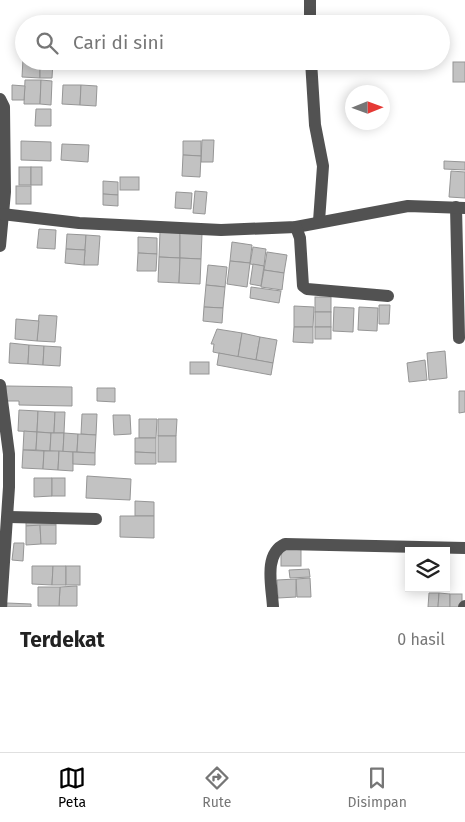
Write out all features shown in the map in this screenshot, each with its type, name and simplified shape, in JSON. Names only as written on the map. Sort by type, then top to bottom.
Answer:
[{"type":"street","points":[[310,0],[310,15]]},
{"type":"street","points":[[312,70],[315,125],[323,166],[319,221]]},
{"type":"street","points":[[0,99],[4,107],[0,246]]},
{"type":"street","points":[[2,214],[79,223],[221,230],[296,227],[319,221],[408,206],[460,207],[459,338]]},
{"type":"street","points":[[296,227],[301,246],[302,279],[307,289],[388,296]]},
{"type":"street","points":[[0,385],[9,454],[8,517],[1,607]]},
{"type":"street","points":[[8,517],[96,519]]},
{"type":"street","points":[[273,607],[271,571],[273,556],[277,548],[285,544],[465,548]]},
{"type":"building","points":[[453,62],[465,62],[465,82],[453,82]]},
{"type":"building","points":[[22,70],[40,70],[40,78],[22,77]]},
{"type":"building","points":[[40,70],[52,70],[52,78],[40,78]]},
{"type":"building","points":[[25,80],[41,80],[40,104],[24,104]]},
{"type":"building","points":[[41,80],[52,81],[51,105],[40,104]]},
{"type":"building","points":[[12,85],[25,86],[24,100],[12,100]]},
{"type":"building","points":[[63,85],[81,85],[80,105],[62,104]]},
{"type":"building","points":[[81,85],[97,86],[96,106],[80,105]]},
{"type":"building","points":[[36,109],[51,109],[51,126],[35,126]]},
{"type":"building","points":[[202,140],[214,140],[213,162],[201,162]]},
{"type":"building","points":[[21,141],[51,142],[51,161],[21,160]]},
{"type":"building","points":[[183,141],[201,141],[201,156],[183,155]]},
{"type":"building","points":[[62,144],[89,145],[88,162],[61,160]]},
{"type":"building","points":[[183,155],[201,156],[200,177],[182,176]]},
{"type":"building","points":[[444,161],[465,162],[465,170],[444,169]]},
{"type":"building","points":[[19,167],[31,167],[31,185],[19,185]]},
{"type":"building","points":[[31,167],[42,167],[42,185],[31,185]]},
{"type":"building","points":[[451,171],[465,172],[465,198],[449,197]]},
{"type":"building","points":[[120,177],[139,177],[139,190],[120,190]]},
{"type":"building","points":[[103,181],[118,182],[118,195],[103,194]]},
{"type":"building","points":[[16,186],[31,186],[31,204],[16,204]]},
{"type":"building","points":[[195,191],[207,192],[205,214],[193,213]]},
{"type":"building","points":[[176,192],[192,193],[191,209],[175,208]]},
{"type":"building","points":[[103,194],[118,195],[118,206],[103,205]]},
{"type":"building","points":[[39,229],[56,230],[55,249],[37,248]]},
{"type":"building","points":[[160,232],[180,233],[180,258],[159,257]]},
{"type":"building","points":[[180,233],[202,234],[201,259],[180,258]]},
{"type":"building","points":[[67,234],[86,235],[85,250],[66,249]]},
{"type":"building","points":[[86,235],[100,236],[98,265],[84,265]]},
{"type":"building","points":[[138,237],[157,238],[157,254],[138,253]]},
{"type":"building","points":[[232,242],[252,245],[250,263],[230,261]]},
{"type":"building","points":[[253,247],[266,249],[264,266],[250,264]]},
{"type":"building","points":[[66,249],[85,250],[84,265],[65,263]]},
{"type":"building","points":[[267,252],[287,255],[284,273],[264,270]]},
{"type":"building","points":[[138,253],[157,254],[156,271],[137,271]]},
{"type":"building","points":[[159,257],[180,258],[179,283],[158,282]]},
{"type":"building","points":[[180,258],[201,259],[200,284],[179,283]]},
{"type":"building","points":[[230,261],[250,263],[247,287],[227,284]]},
{"type":"building","points":[[253,264],[264,266],[261,286],[250,284]]},
{"type":"building","points":[[208,265],[227,267],[225,287],[206,285]]},
{"type":"building","points":[[264,270],[284,273],[282,290],[261,287]]},
{"type":"building","points":[[206,285],[225,287],[223,308],[204,307]]},
{"type":"building","points":[[251,287],[281,291],[279,303],[250,298]]},
{"type":"building","points":[[315,297],[331,297],[331,312],[315,312]]},
{"type":"building","points":[[379,305],[390,305],[389,324],[379,324]]},
{"type":"building","points":[[294,306],[314,307],[313,327],[294,327]]},
{"type":"building","points":[[204,307],[223,308],[222,323],[203,321]]},
{"type":"building","points":[[334,307],[354,308],[353,332],[333,331]]},
{"type":"building","points":[[359,307],[378,308],[377,331],[358,330]]},
{"type":"building","points":[[315,312],[331,312],[331,327],[315,327]]},
{"type":"building","points":[[39,315],[57,316],[55,342],[37,341]]},
{"type":"building","points":[[16,319],[39,321],[37,341],[15,339]]},
{"type":"building","points":[[294,327],[313,327],[313,343],[293,342]]},
{"type":"building","points":[[315,327],[331,327],[331,339],[315,339]]},
{"type":"building","points":[[217,329],[242,333],[238,357],[213,352],[214,344],[211,344]]},
{"type":"building","points":[[242,333],[260,337],[256,360],[238,357]]},
{"type":"building","points":[[260,337],[277,340],[273,363],[256,360]]},
{"type":"building","points":[[10,343],[29,345],[28,364],[9,363]]},
{"type":"building","points":[[29,345],[44,346],[43,365],[28,364]]},
{"type":"building","points":[[44,346],[61,347],[60,366],[43,365]]},
{"type":"building","points":[[445,351],[447,378],[429,380],[427,353]]},
{"type":"building","points":[[219,353],[273,363],[271,375],[217,365]]},
{"type":"building","points":[[425,360],[427,380],[409,382],[407,363]]},
{"type":"building","points":[[190,362],[209,362],[209,374],[190,374]]},
{"type":"building","points":[[6,386],[72,387],[72,406],[19,405],[19,401],[6,401]]},
{"type":"building","points":[[97,388],[115,388],[115,402],[97,401]]},
{"type":"building","points":[[459,391],[465,391],[465,412],[459,413]]},
{"type":"building","points":[[19,410],[38,411],[37,432],[18,431]]},
{"type":"building","points":[[38,411],[55,412],[54,433],[37,432]]},
{"type":"building","points":[[55,412],[65,412],[64,433],[54,433]]},
{"type":"building","points":[[82,414],[97,414],[96,435],[81,434]]},
{"type":"building","points":[[113,415],[130,415],[131,434],[114,435]]},
{"type":"building","points":[[139,419],[157,419],[156,438],[139,438]]},
{"type":"building","points":[[158,419],[177,419],[176,436],[158,436]]},
{"type":"building","points":[[24,431],[37,432],[36,450],[23,450]]},
{"type":"building","points":[[37,432],[51,433],[50,451],[36,450]]},
{"type":"building","points":[[51,433],[64,433],[63,452],[50,451]]},
{"type":"building","points":[[64,433],[78,434],[77,452],[63,452]]},
{"type":"building","points":[[78,434],[96,435],[95,453],[77,452]]},
{"type":"building","points":[[158,436],[176,436],[176,462],[158,462]]},
{"type":"building","points":[[135,438],[156,438],[156,453],[135,452]]},
{"type":"building","points":[[23,450],[44,451],[43,469],[22,468]]},
{"type":"building","points":[[44,451],[59,451],[58,470],[43,469]]},
{"type":"building","points":[[59,451],[73,452],[73,471],[58,470]]},
{"type":"building","points":[[73,452],[95,453],[95,465],[73,464]]},
{"type":"building","points":[[135,452],[156,453],[156,464],[135,464]]},
{"type":"building","points":[[87,476],[131,479],[130,500],[86,498]]},
{"type":"building","points":[[34,478],[52,478],[52,496],[34,497]]},
{"type":"building","points":[[52,478],[65,478],[65,496],[52,496]]},
{"type":"building","points":[[135,501],[154,502],[154,516],[135,516]]},
{"type":"building","points":[[120,516],[154,516],[154,538],[120,537]]},
{"type":"building","points":[[26,518],[56,518],[56,525],[26,526]]},
{"type":"building","points":[[40,525],[41,544],[26,545],[26,526]]},
{"type":"building","points":[[40,525],[56,525],[56,544],[41,544]]},
{"type":"building","points":[[14,543],[24,543],[23,561],[12,560]]},
{"type":"building","points":[[281,549],[301,549],[301,566],[281,566]]},
{"type":"building","points":[[32,566],[53,566],[52,585],[32,584]]},
{"type":"building","points":[[53,566],[66,566],[66,585],[52,585]]},
{"type":"building","points":[[66,566],[80,566],[80,585],[66,585]]},
{"type":"building","points":[[309,569],[310,577],[290,578],[289,570]]},
{"type":"building","points":[[310,578],[311,597],[297,597],[296,579]]},
{"type":"building","points":[[296,579],[296,597],[278,598],[277,580]]},
{"type":"building","points":[[77,586],[77,606],[59,606],[60,587]]},
{"type":"building","points":[[38,587],[60,587],[59,606],[38,606]]},
{"type":"building","points":[[429,593],[439,593],[438,607],[428,607]]},
{"type":"building","points":[[439,593],[450,594],[450,607],[438,607]]},
{"type":"building","points":[[450,594],[462,594],[462,607],[450,607]]},
{"type":"building","points":[[7,603],[31,604],[31,607],[7,607]]}]
